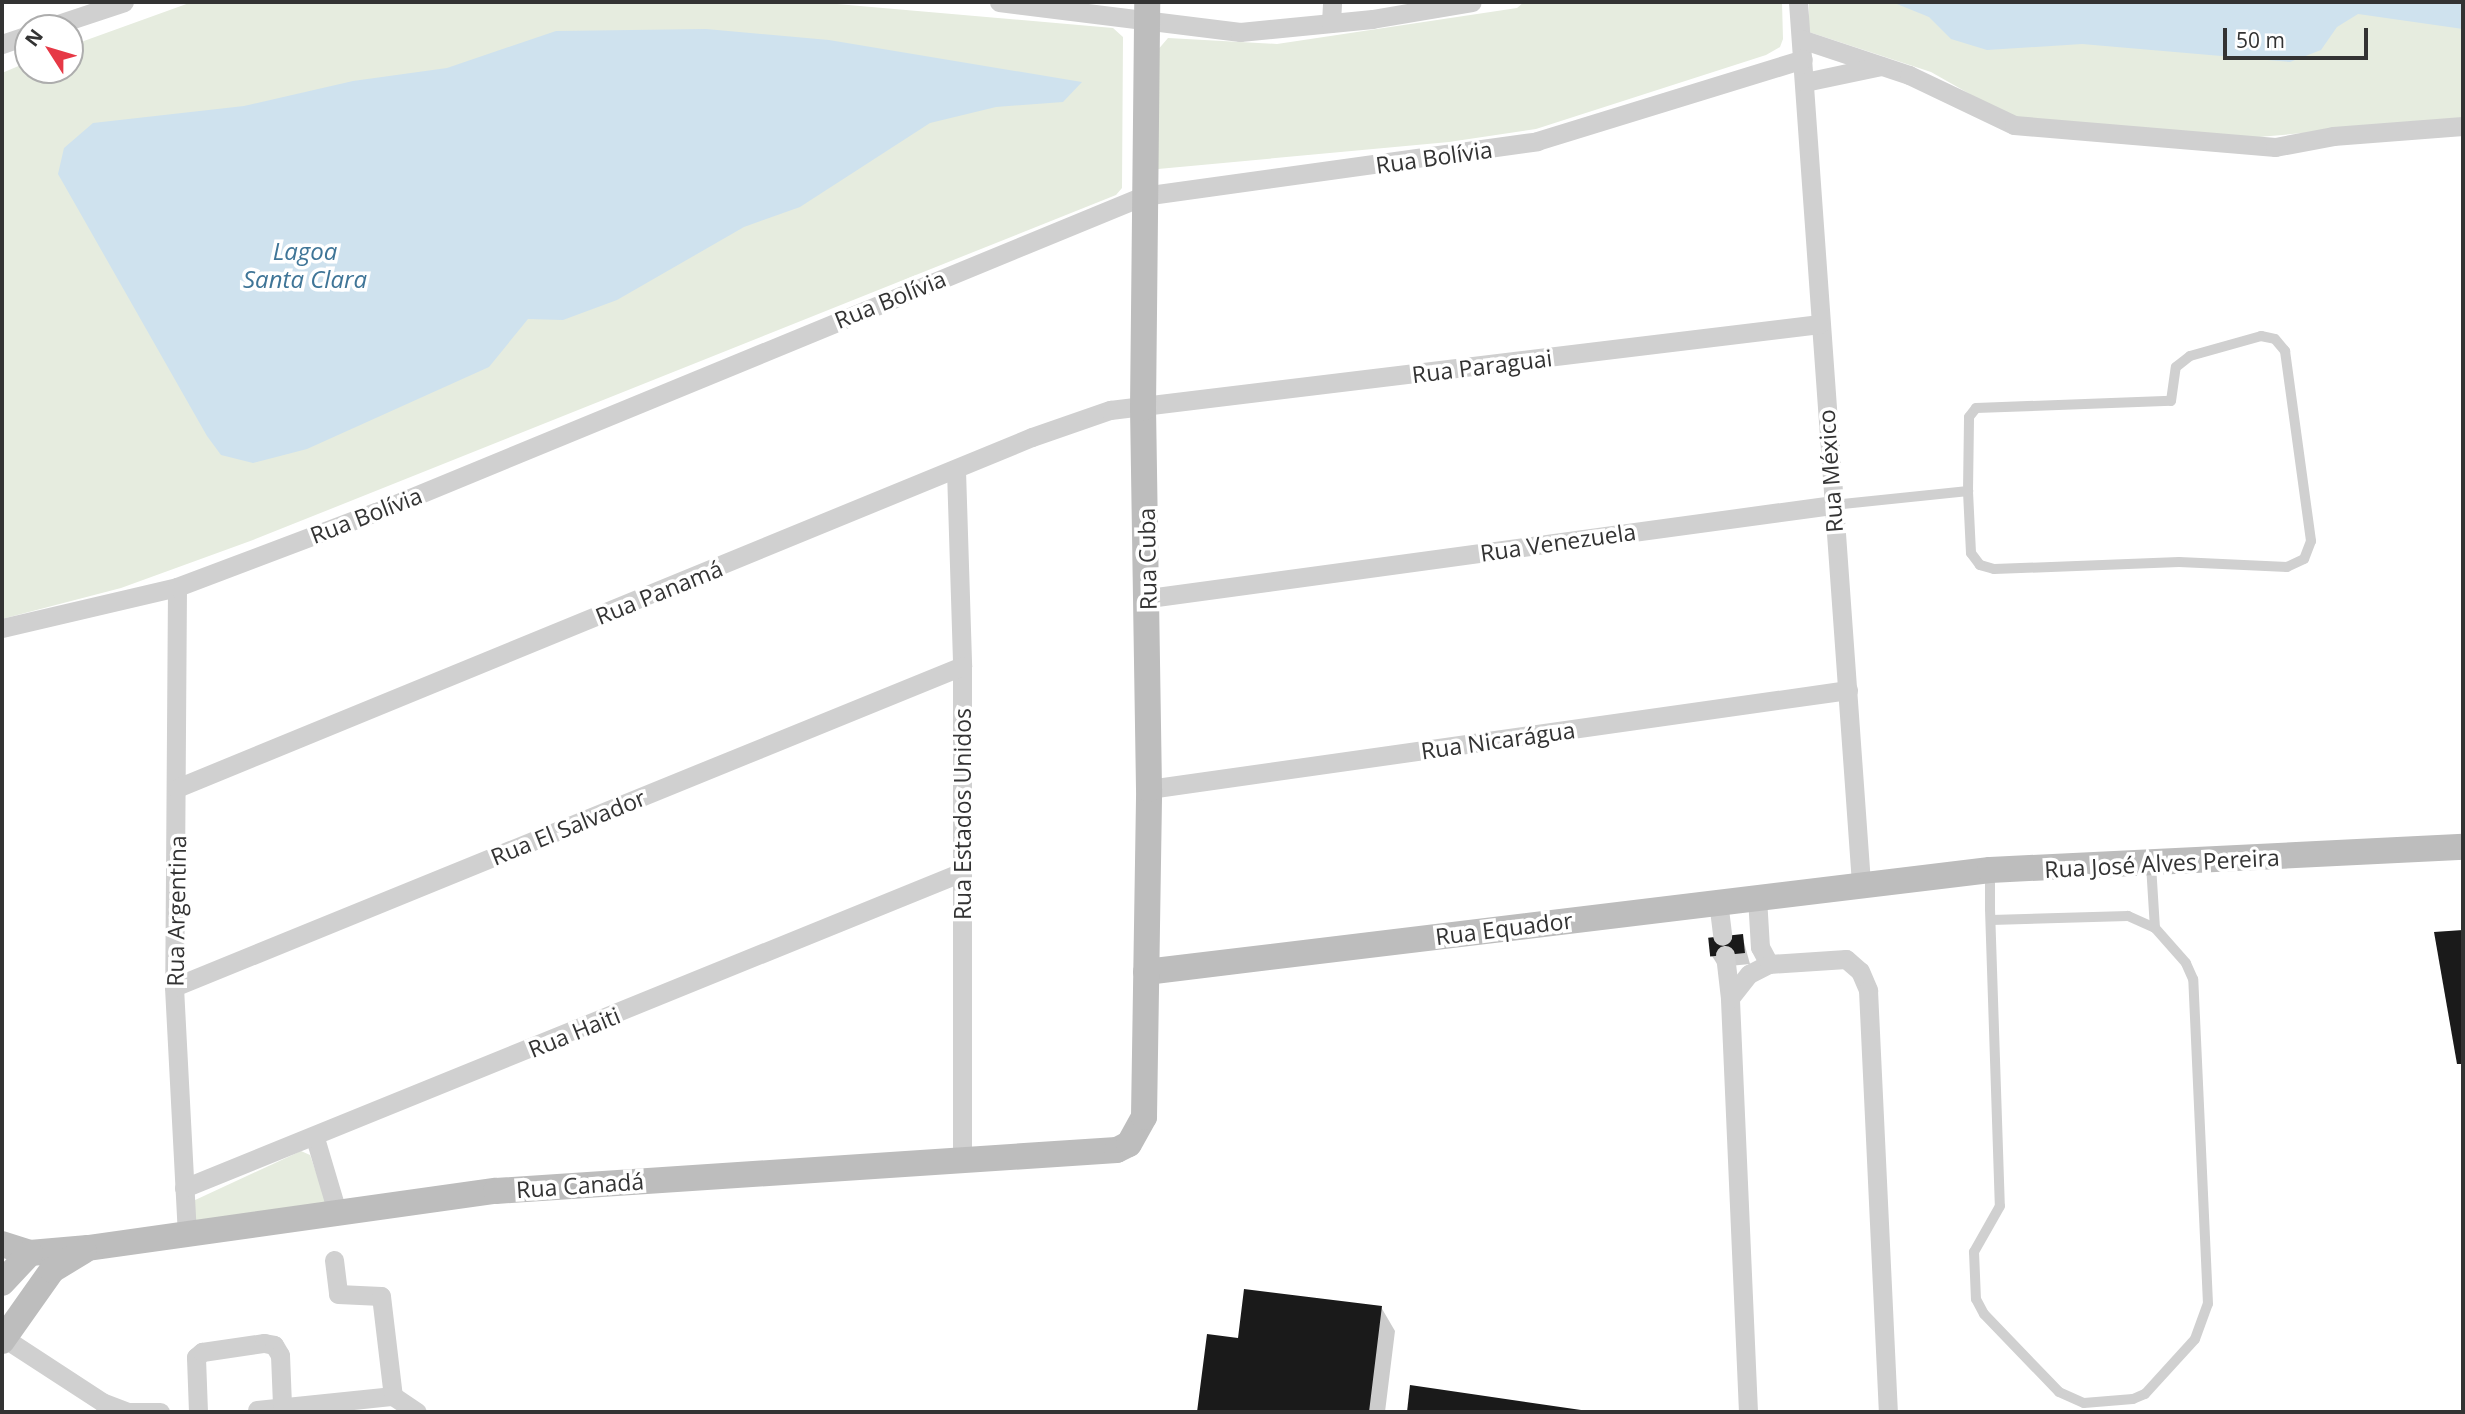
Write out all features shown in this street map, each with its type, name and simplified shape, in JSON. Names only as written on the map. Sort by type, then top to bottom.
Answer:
[{"type":"main road","name":"Rua Cuba","points":[[1144,1116],[1149,789],[1149,598],[1143,408],[1146,10]]},
{"type":"main road","name":"Rua José Alves Pereira","points":[[1861,883],[1990,870],[2151,865],[2463,847]]},
{"type":"main road","name":"Rua Equador","points":[[1146,972],[1861,883]]},
{"type":"main road","name":"Rua Canadá","points":[[2,1244],[30,1253],[88,1248],[338,1215],[496,1191],[962,1158],[1116,1150],[1129,1144],[1144,1116]]},
{"type":"main road","points":[[3,1339],[52,1270],[88,1248]]},
{"type":"main road","points":[[2,1283],[30,1253]]},
{"type":"street","points":[[999,2],[1146,10],[1240,32],[1331,23],[1472,2]]},
{"type":"street","points":[[1331,23],[1332,2]]},
{"type":"street","name":"Rua México","points":[[1798,2],[1861,883]]},
{"type":"street","points":[[82,14],[111,3]]},
{"type":"street","points":[[1801,39],[1885,65],[2014,125],[2275,147],[2333,136],[2463,126]]},
{"type":"street","name":"Rua Bolívia","points":[[2,628],[177,587],[376,512],[1143,196],[1537,141],[1803,59]]},
{"type":"street","points":[[1805,82],[1885,65]]},
{"type":"street","name":"Rua Paraguai","points":[[1143,408],[1820,324]]},
{"type":"street","name":"Rua Panamá","points":[[177,788],[956,470],[1110,410],[1143,408]]},
{"type":"street","name":"Rua Estados Unidos","points":[[956,470],[962,666],[962,1158]]},
{"type":"street","name":"Rua Venezuela","points":[[1149,598],[1832,505]]},
{"type":"street","name":"Rua Argentina","points":[[177,587],[174,987],[187,1234]]},
{"type":"street","name":"Rua El Salvador","points":[[174,987],[962,666]]},
{"type":"street","name":"Rua Nicarágua","points":[[1149,789],[1848,690]]},
{"type":"street","name":"Rua Haiti","points":[[184,1188],[316,1138],[962,872]]},
{"type":"street","points":[[1757,897],[1760,947],[1769,964]]},
{"type":"street","points":[[1718,901],[1730,998],[1748,1412]]},
{"type":"street","points":[[1730,998],[1749,974],[1769,964],[1846,959],[1860,971],[1868,989],[1888,1412]]},
{"type":"street","points":[[316,1138],[338,1215]]},
{"type":"street","points":[[334,1260],[338,1294],[381,1296],[393,1396]]},
{"type":"street","points":[[3,1339],[102,1402],[128,1412],[160,1412]]},
{"type":"street","points":[[198,1412],[196,1357],[202,1352],[264,1343],[274,1345],[280,1355],[282,1404]]},
{"type":"street","points":[[251,1411],[282,1404],[393,1396],[417,1412]]},
{"type":"lane","points":[[2261,336],[2275,339],[2285,351],[2311,541],[2304,559],[2287,567],[2179,562],[1994,569],[1980,565],[1971,553],[1968,491],[1969,417],[1983,405],[2124,406],[2171,401],[2176,367],[2190,356],[2261,336]]},
{"type":"lane","name":"Rua Venezuela","points":[[1832,505],[1968,491]]},
{"type":"lane","points":[[2151,865],[2155,928]]},
{"type":"lane","points":[[1990,870],[1991,920],[2000,1206],[1974,1252],[1976,1299],[1984,1314],[2059,1392],[2084,1403],[2144,1394],[2195,1339],[2208,1304],[2193,979],[2186,963],[2155,928],[2128,916],[1991,920]]},
{"type":"shaded area","points":[[192,2],[814,2],[1113,28],[1123,37],[1122,188],[1116,195],[253,540],[121,588],[2,619],[2,73],[14,68],[14,84],[84,84],[84,41]]},
{"type":"shaded area","points":[[1524,2],[1782,2],[1783,39],[1780,47],[1766,55],[1536,129],[1449,142],[1158,169],[1156,52],[1168,38],[1277,44],[1517,8]]},
{"type":"shaded area","points":[[1809,2],[2463,2],[2463,119],[2247,138],[2012,118],[1931,72],[1809,32]]},
{"type":"shaded area","points":[[301,1151],[310,1155],[326,1201],[323,1205],[196,1225],[193,1201]]},
{"type":"water","points":[[1892,2],[2463,2],[2463,29],[2358,14],[2337,27],[2321,50],[2290,62],[2082,44],[1987,50],[1951,39],[1929,17]]},
{"type":"water","name":"Lagoa Santa Clara","points":[[706,29],[829,40],[1082,82],[1063,102],[996,107],[930,123],[800,207],[744,227],[617,300],[563,320],[528,319],[489,367],[307,449],[253,463],[221,455],[207,436],[58,174],[64,148],[93,123],[244,106],[353,81],[447,68],[556,31]]},
{"type":"building","points":[[2463,930],[2463,1064],[2457,1064],[2434,932]]},
{"type":"building","points":[[1743,934],[1745,953],[1710,957],[1708,938]]},
{"type":"building","points":[[1244,1289],[1382,1306],[1369,1412],[1197,1412],[1207,1334],[1238,1338]]},
{"type":"building","points":[[1410,1385],[1588,1411],[1588,1412],[1407,1412]]}]
